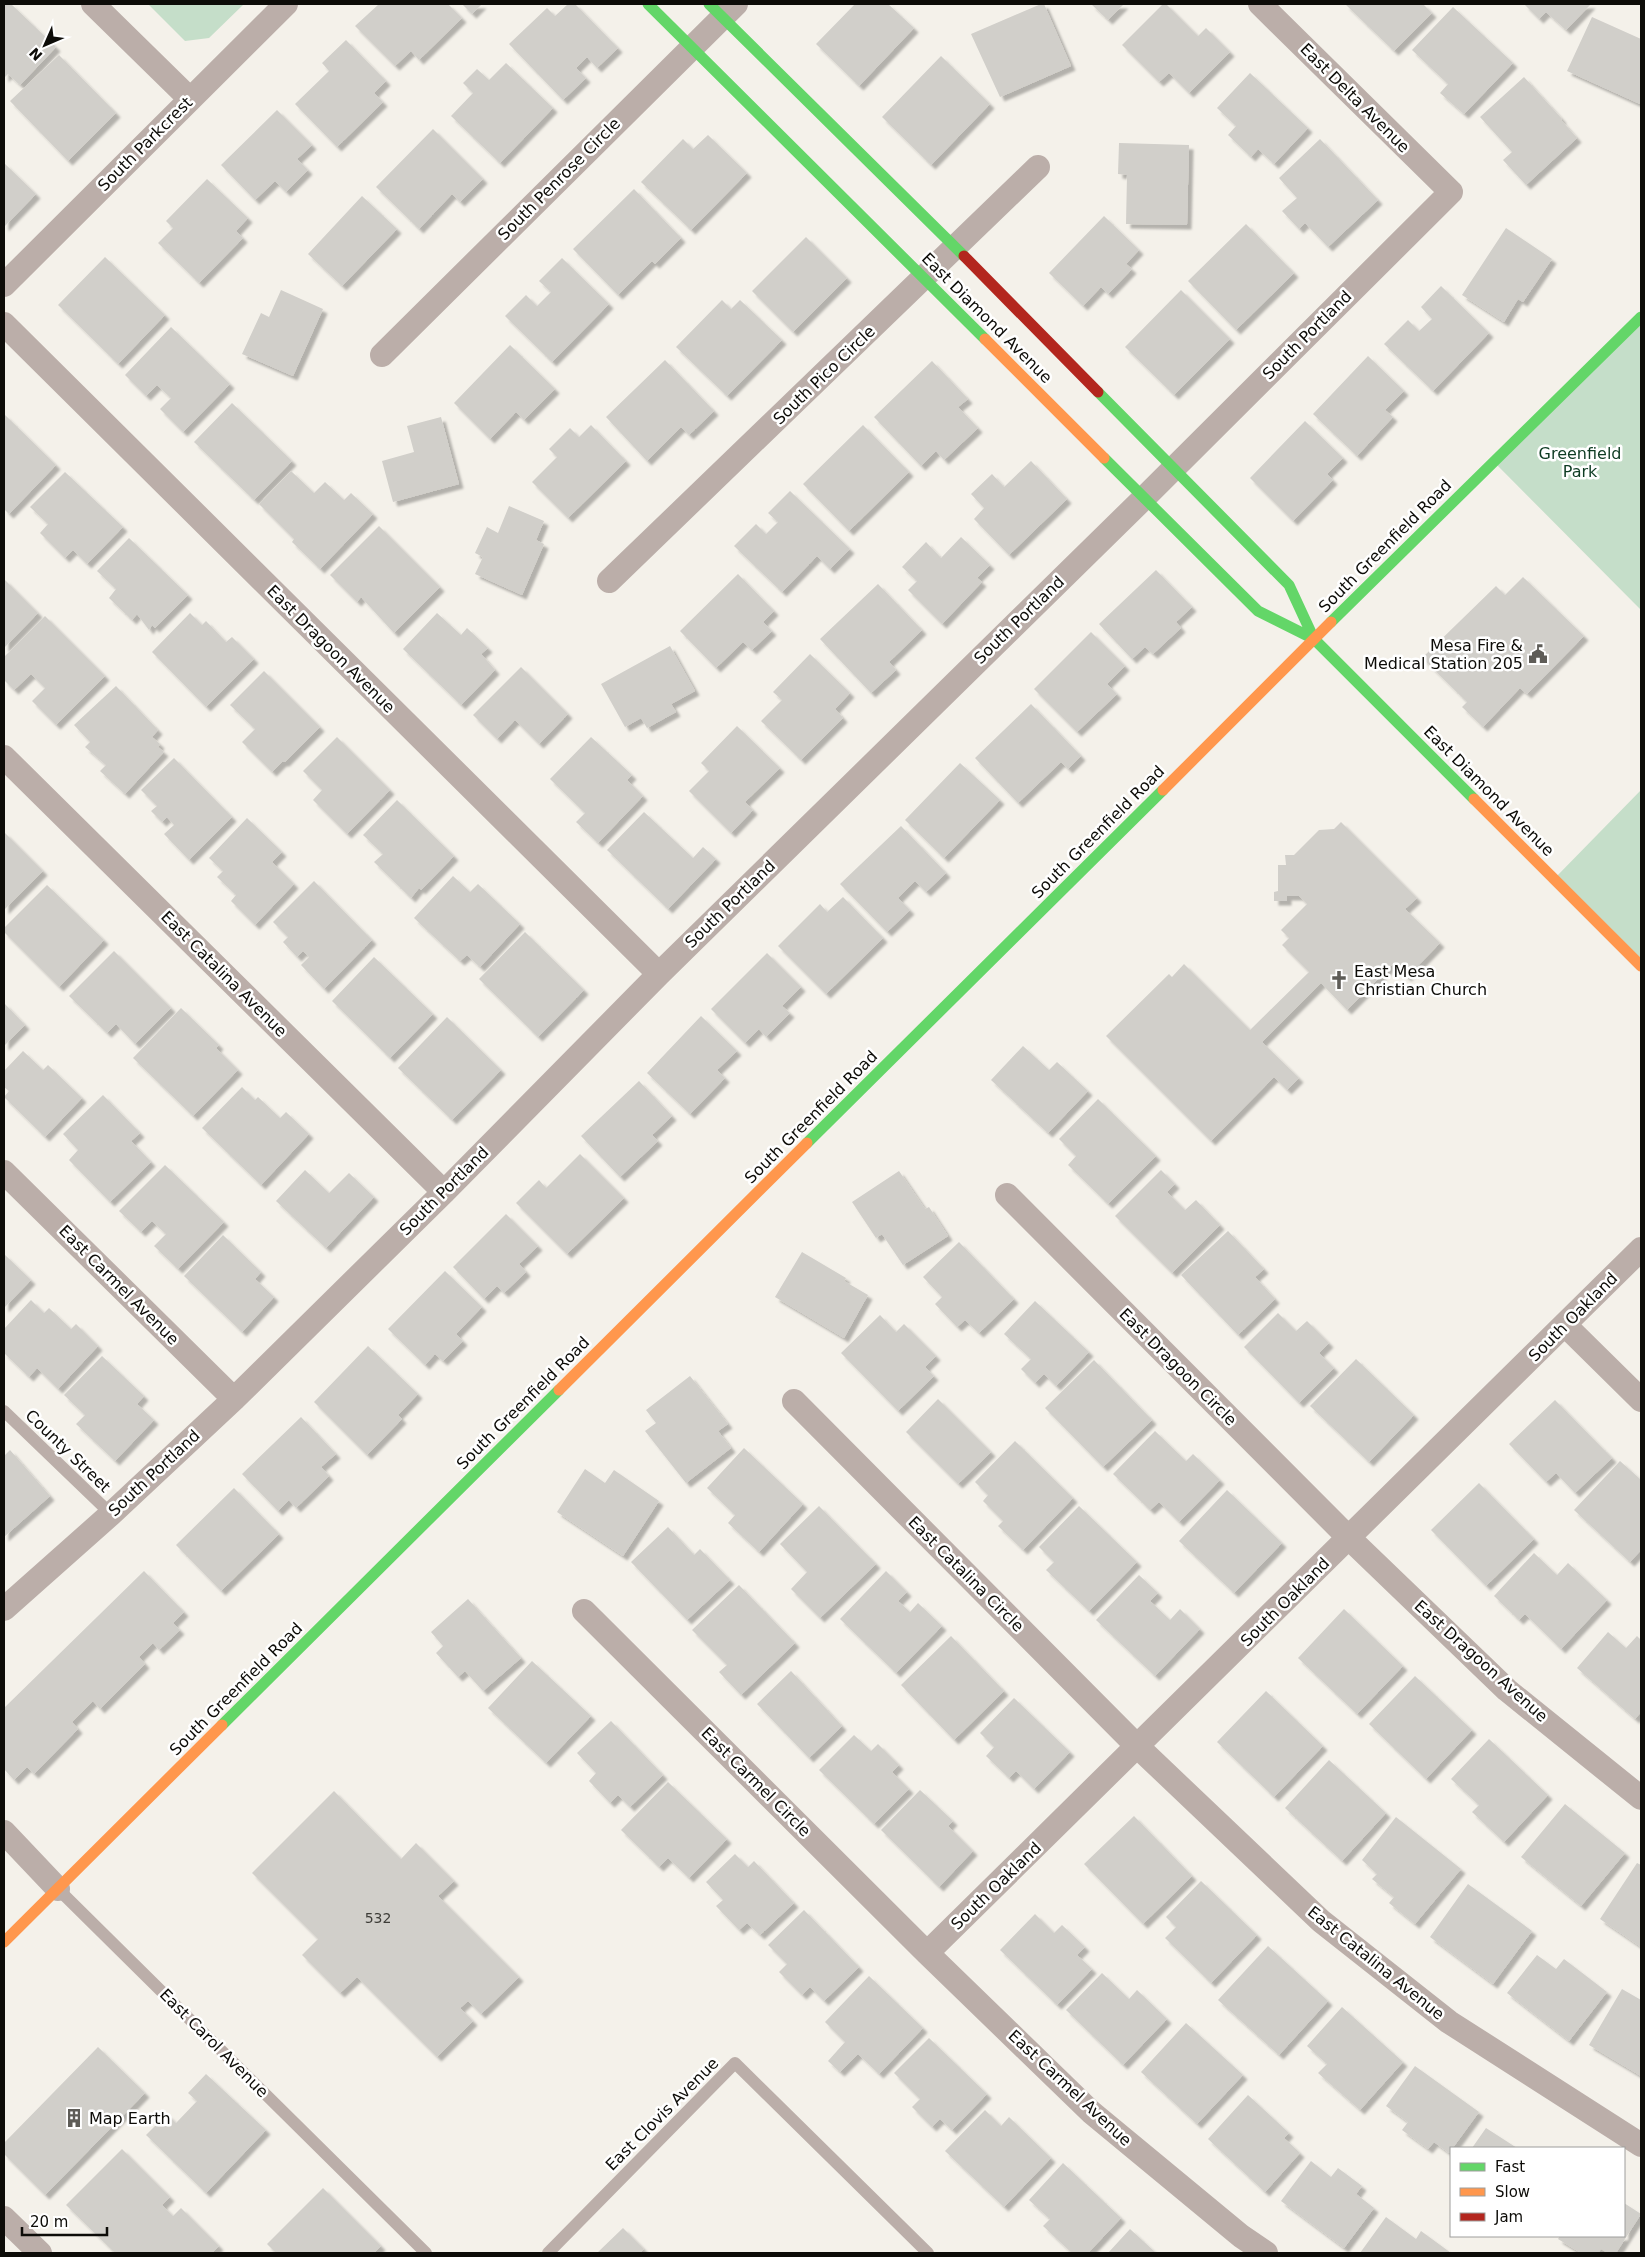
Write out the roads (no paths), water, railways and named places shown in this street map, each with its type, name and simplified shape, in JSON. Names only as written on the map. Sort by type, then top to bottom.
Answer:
[{"type":"main road","name":"East Diamond Avenue","points":[[648,4],[1258,612],[1314,639],[1641,966]]},
{"type":"main road","name":"East Diamond Avenue","points":[[722,8],[1289,585],[1314,639]]},
{"type":"main road","name":"South Greenfield Road","points":[[4,1942],[1314,639],[1641,317]]},
{"type":"street","points":[[93,4],[190,99]]},
{"type":"street","name":"South Parkcrest","points":[[4,285],[286,4]]},
{"type":"street","name":"East Delta Avenue","points":[[1260,4],[1451,192]]},
{"type":"street","name":"South Penrose Circle","points":[[382,354],[692,47],[722,8]]},
{"type":"street","name":"South Pico Circle","points":[[609,581],[1038,167]]},
{"type":"street","name":"South Portland","points":[[4,1609],[234,1399],[444,1192],[659,974],[1144,498],[1451,192]]},
{"type":"street","name":"East Dragoon Avenue","points":[[4,324],[659,974]]},
{"type":"street","name":"East Catalina Avenue","points":[[4,757],[444,1192]]},
{"type":"street","name":"East Carmel Avenue","points":[[4,1172],[234,1399]]},
{"type":"street","name":"East Dragoon Circle","points":[[1007,1196],[1349,1538]]},
{"type":"street","name":"South Oakland","points":[[927,1953],[1641,1249]]},
{"type":"street","points":[[1565,1325],[1641,1400]]},
{"type":"street","name":"East Catalina Circle","points":[[794,1401],[1138,1747]]},
{"type":"street","name":"East Dragoon Avenue","points":[[1349,1538],[1507,1690],[1641,1798]]},
{"type":"street","name":"East Carmel Circle","points":[[584,1611],[927,1953]]},
{"type":"street","name":"East Catalina Avenue","points":[[1138,1747],[1321,1921],[1351,1945],[1449,2022],[1641,2145]]},
{"type":"street","name":"East Carol Avenue","points":[[4,1832],[58,1889]]},
{"type":"street","name":"East Carmel Avenue","points":[[927,1953],[1091,2112],[1241,2236],[1266,2253]]},
{"type":"street","points":[[4,2218],[40,2253]]},
{"type":"lane","name":"County Street","points":[[4,1411],[110,1514]]},
{"type":"lane","name":"East Carol Avenue","points":[[58,1889],[426,2253]]},
{"type":"lane","name":"East Clovis Avenue","points":[[548,2253],[735,2063],[928,2253]]},
{"type":"place","name":"Mesa Fire & Medical Station 205","points":[[1538,654]]},
{"type":"place","name":"East Mesa Christian Church","points":[[1339,980]]},
{"type":"place","name":"Map Earth","points":[[74,2118]]},
{"type":"park label","name":"Greenfield Park","points":[[1580,462]]}]
